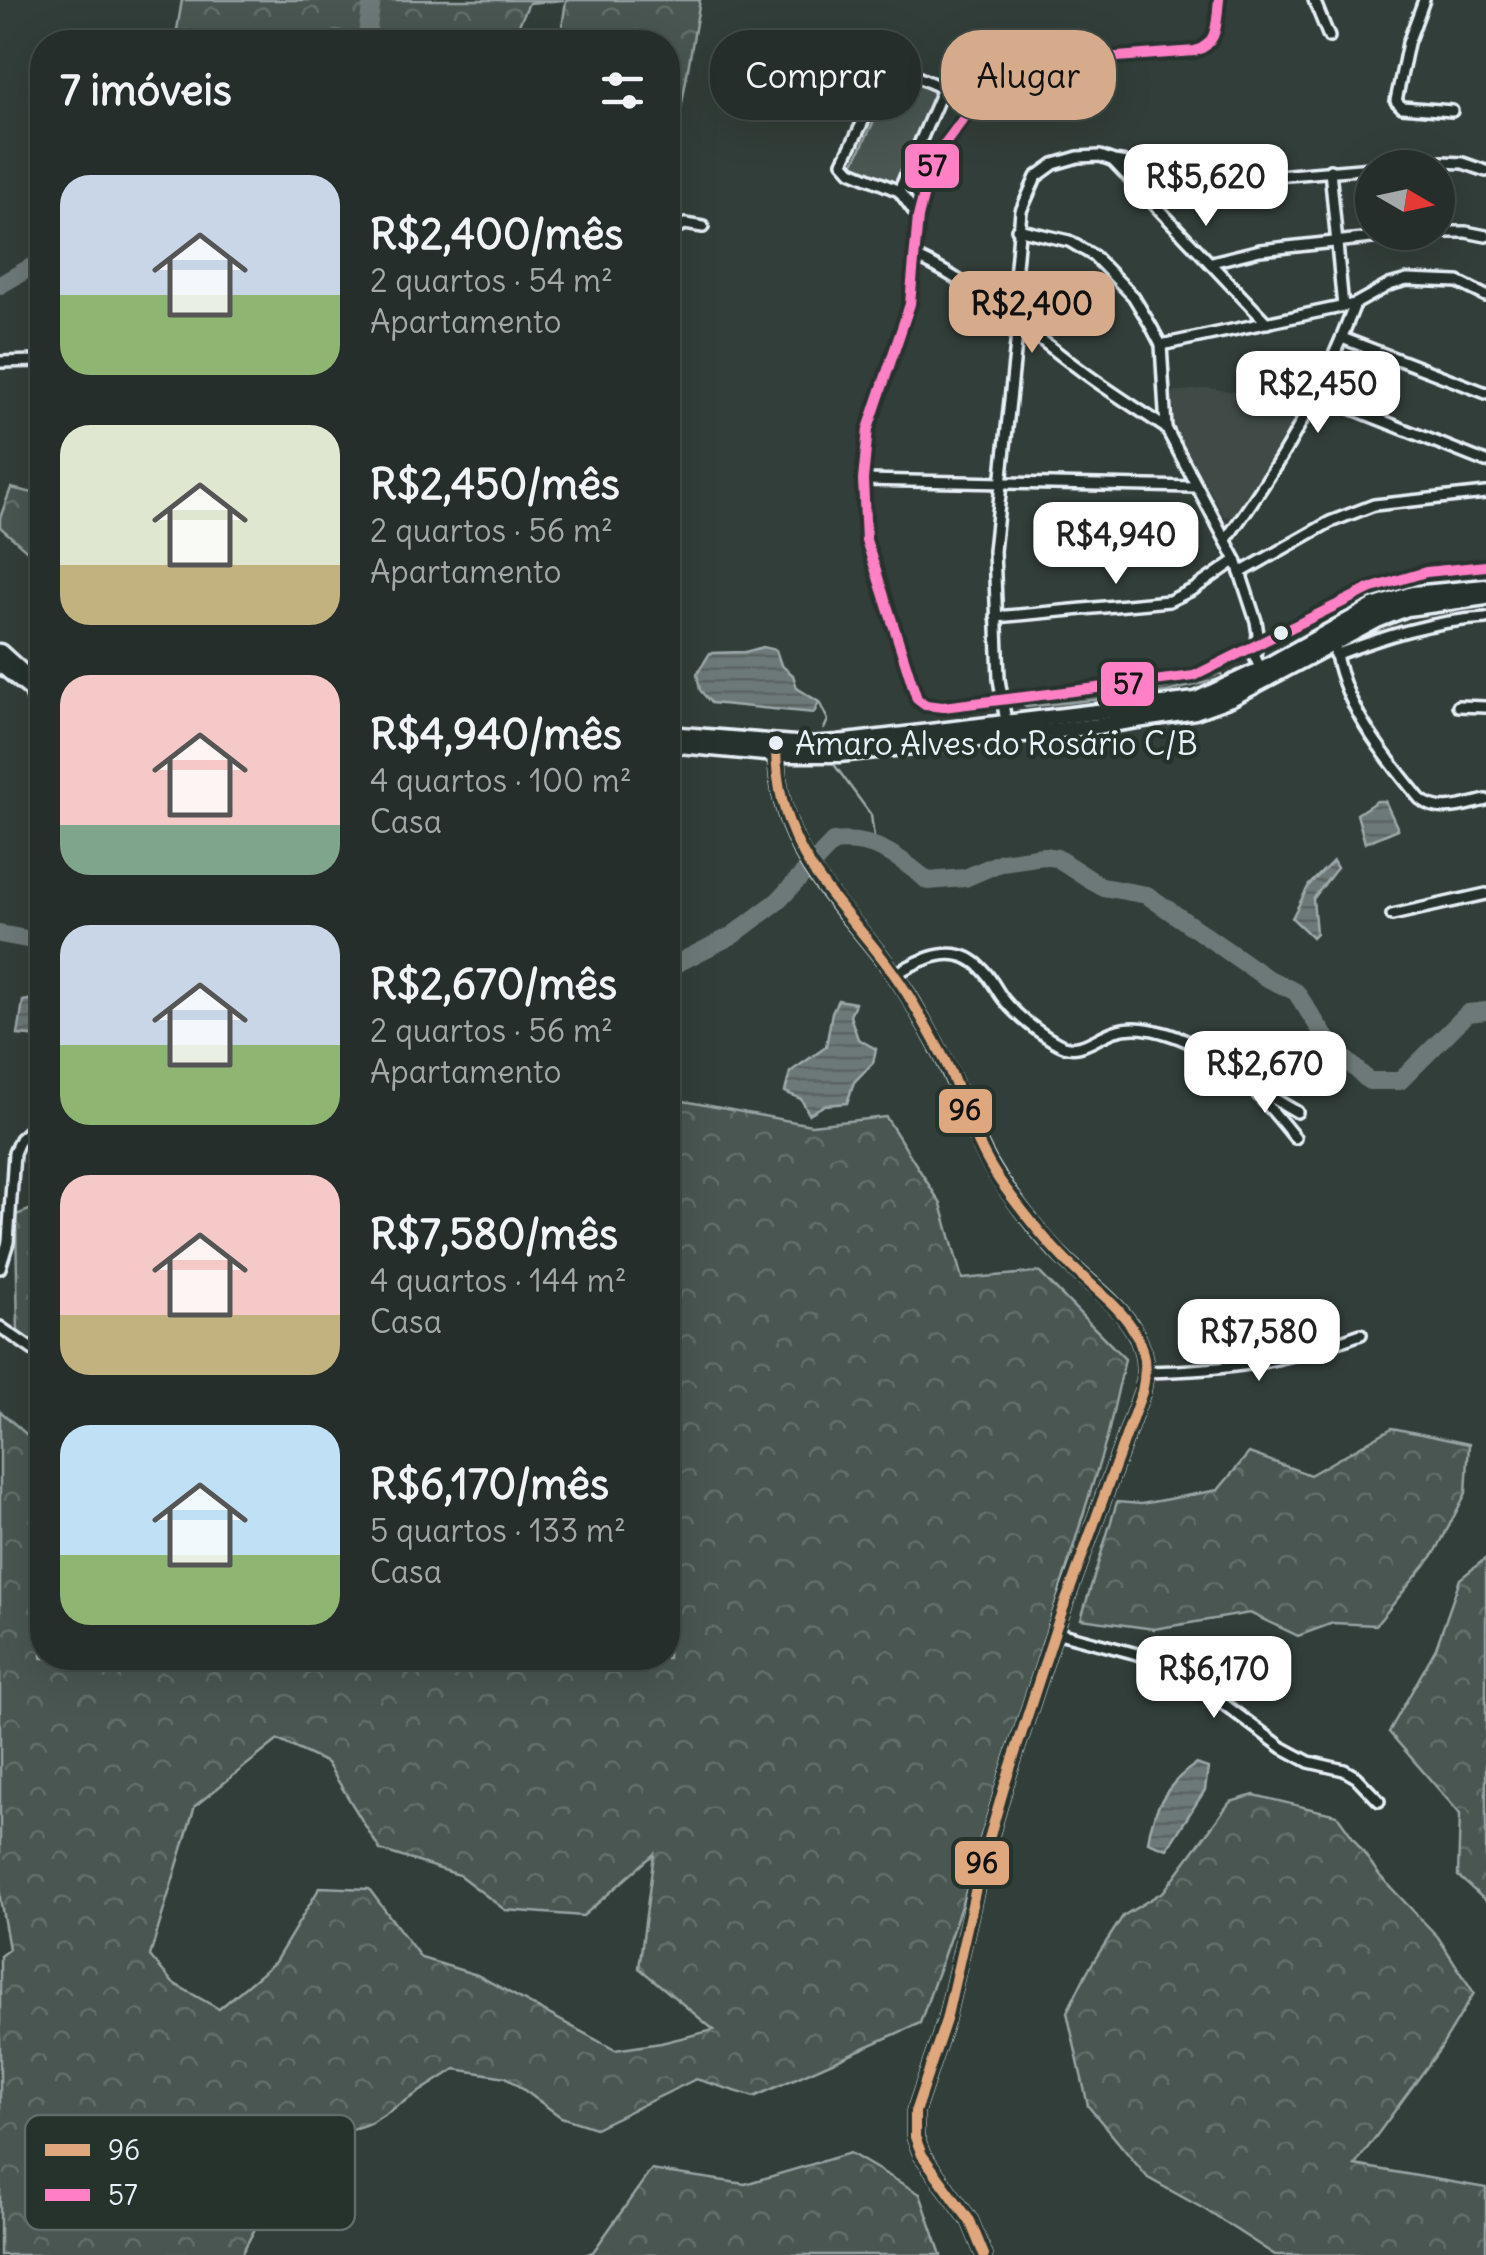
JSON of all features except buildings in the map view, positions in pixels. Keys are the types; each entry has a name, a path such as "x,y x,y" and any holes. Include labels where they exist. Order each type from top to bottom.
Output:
{"main road":[{"path":"680,736 839,754 1007,730 1195,711 1232,698 1263,674 1328,643 1413,594 1486,587"},
{"path":"1375,614 1486,597"},
{"path":"0,652 30,679"},
{"path":"0,664 30,688"},
{"path":"680,744 776,748"}],"street":[{"path":"1219,0 1214,38 1194,51 1104,58 1024,51 1006,61 930,170 918,217 910,304 871,415 863,480 864,526 870,555 913,688 925,706 944,707 1176,680 1256,648 1368,590 1426,572 1486,566"},
{"path":"1314,0 1329,37"},
{"path":"1424,0 1408,43 1396,101 1402,107 1452,111"},
{"path":"899,190 942,92 938,86 894,68 880,85 843,162 851,170 899,190 918,217"},
{"path":"1007,730 994,551 1018,334 1014,316 1017,229 1028,188 1046,169 1088,156 1228,180 1442,162 1463,163 1486,172"},
{"path":"1114,162 1267,323"},
{"path":"1330,170 1343,307"},
{"path":"680,226 703,227"},
{"path":"1017,229 1069,241 1094,256 1133,296 1161,345 1166,428 1236,560 1256,622 1255,658 1263,674"},
{"path":"1455,232 1486,236"},
{"path":"1212,262 1260,250 1355,240"},
{"path":"914,256 942,269 1014,316 1079,369 1166,428"},
{"path":"1161,345 1355,304 1389,285 1408,280 1458,282 1486,296"},
{"path":"1227,538 1277,469 1318,395 1355,304"},
{"path":"1342,338 1486,394"},
{"path":"0,362 30,361"},
{"path":"1318,395 1486,462"},
{"path":"863,480 1195,487"},
{"path":"1240,573 1330,522 1374,505 1486,493"},
{"path":"996,617 1169,601 1236,560"},
{"path":"1368,590 1375,614"},
{"path":"1486,618 1444,620 1328,643 1340,680 1363,723 1424,803 1441,808 1486,800"},
{"path":"1458,706 1486,707"},
{"path":"776,748 784,806 804,858 823,888 894,975 947,1066 974,1134 997,1177 1059,1254 1122,1314 1141,1345 1146,1372 1138,1405 1055,1632 992,1826 946,2020 920,2092 914,2123 924,2159 967,2216 984,2255"},
{"path":"1392,915 1486,894"},
{"path":"894,975 941,954 968,957 981,967 1006,1002 1060,1044 1077,1048 1114,1031 1154,1030 1213,1054 1252,1086 1297,1112"},
{"path":"1252,1086 1295,1138"},
{"path":"0,1268 8,1242 14,1152 30,1130"},
{"path":"0,1327 30,1348"},
{"path":"1146,1372 1274,1362 1360,1334"},
{"path":"1055,1632 1166,1662 1282,1748 1309,1762 1344,1770 1379,1800"}],"shaded area":[{"path":"1208,388 1313,390 1293,430 1230,517 1224,516 1174,427 1173,392"},
{"path":"763,647 776,650 797,688 819,702 814,713 711,703 700,690 697,674 710,653"},
{"path":"1377,801 1385,801 1398,829 1365,843 1357,814"},
{"path":"1333,861 1337,868 1313,899 1316,933 1312,937 1292,918 1309,885"},
{"path":"30,1000 30,1036 18,1035 23,1001"},
{"path":"838,1000 855,1003 850,1016 858,1039 876,1049 873,1063 854,1082 847,1103 825,1105 809,1114 801,1099 785,1092 790,1072 826,1047"},
{"path":"1196,1764 1208,1768 1205,1790 1167,1849 1148,1842 1163,1798 1177,1779"}],"green space":[{"path":"182,0 564,0 529,3 517,30 177,30"},
{"path":"566,0 700,0 680,115 680,30 562,30"},
{"path":"921,85 940,94 898,185 852,167 874,120 921,120"},
{"path":"11,488 30,492 30,553 0,527"},
{"path":"1220,673 1224,678 1167,692 1023,705 1166,688"},
{"path":"680,1100 811,1125 886,1117 941,1204 962,1279 1039,1272 1125,1359 1107,1438 969,1883 920,2023 754,2097 696,2079 595,2128 561,2117 506,2077 455,2069 371,2123 355,2128 355,2115 25,2115 25,2230 254,2230 241,2255 0,2255 0,1956 9,1949 0,1898 0,1411 30,1437 30,1670 680,1670","holes":["278,1740 327,1763 380,1850 459,1875 505,1910 583,1916 654,1854 639,1968 714,2030 615,2050 477,1975 421,1958 369,1889 320,1887 275,1962 219,2009 173,1983 150,1956 195,1806"]},
{"path":"30,1210 30,1340 18,1338 16,1215"},
{"path":"1392,1428 1469,1444 1466,1493 1435,1553 1376,1625 1333,1623 1298,1636 1250,1613 1154,1629 1081,1619 1117,1502 1141,1504 1218,1490 1249,1453 1310,1475"},
{"path":"1486,1558 1486,1901 1458,1876 1460,1814 1389,1732 1436,1648 1460,1579"},
{"path":"1254,1795 1337,1815 1380,1876 1438,1937 1474,1993 1440,2049 1355,2165 1486,2188 1486,2255 1275,2255 1148,2178 1088,2106 1067,2012 1088,1970 1123,1916 1164,1891 1230,1802"},
{"path":"850,2153 920,2194 941,2255 585,2255 593,2252 651,2170 745,2184"}],"waterway":[{"path":"368,30 372,0"},
{"path":"0,285 30,268"},
{"path":"819,702 828,720 824,729"},
{"path":"833,763 871,815 875,845"},
{"path":"680,962 733,935 778,901 833,842 847,841 884,850 928,881 965,878 1002,862 1043,856 1057,858 1102,887 1147,895 1265,977 1296,992 1331,1046 1369,1081 1400,1081 1468,1013 1486,1011"},
{"path":"0,934 30,940"}],"transit line":[{"name":"57","path":"1219,0 1212,38 1195,51 1104,58 1024,51 1006,61 930,170 918,217 910,304 868,429 863,480 866,540 917,699 925,705 943,707 1194,676 1369,589 1426,572 1486,566"},
{"name":"96","path":"776,743 779,787 789,824 804,856 914,1005 946,1063 978,1141 1000,1181 1054,1248 1123,1315 1142,1348 1145,1369 1142,1392 1057,1625 1005,1784 980,1870 946,2020 915,2112 915,2137 922,2155 970,2221 984,2255"}],"place":[{"name":"Amaro Alves do Rosário C/B","path":"776,743"}]}
